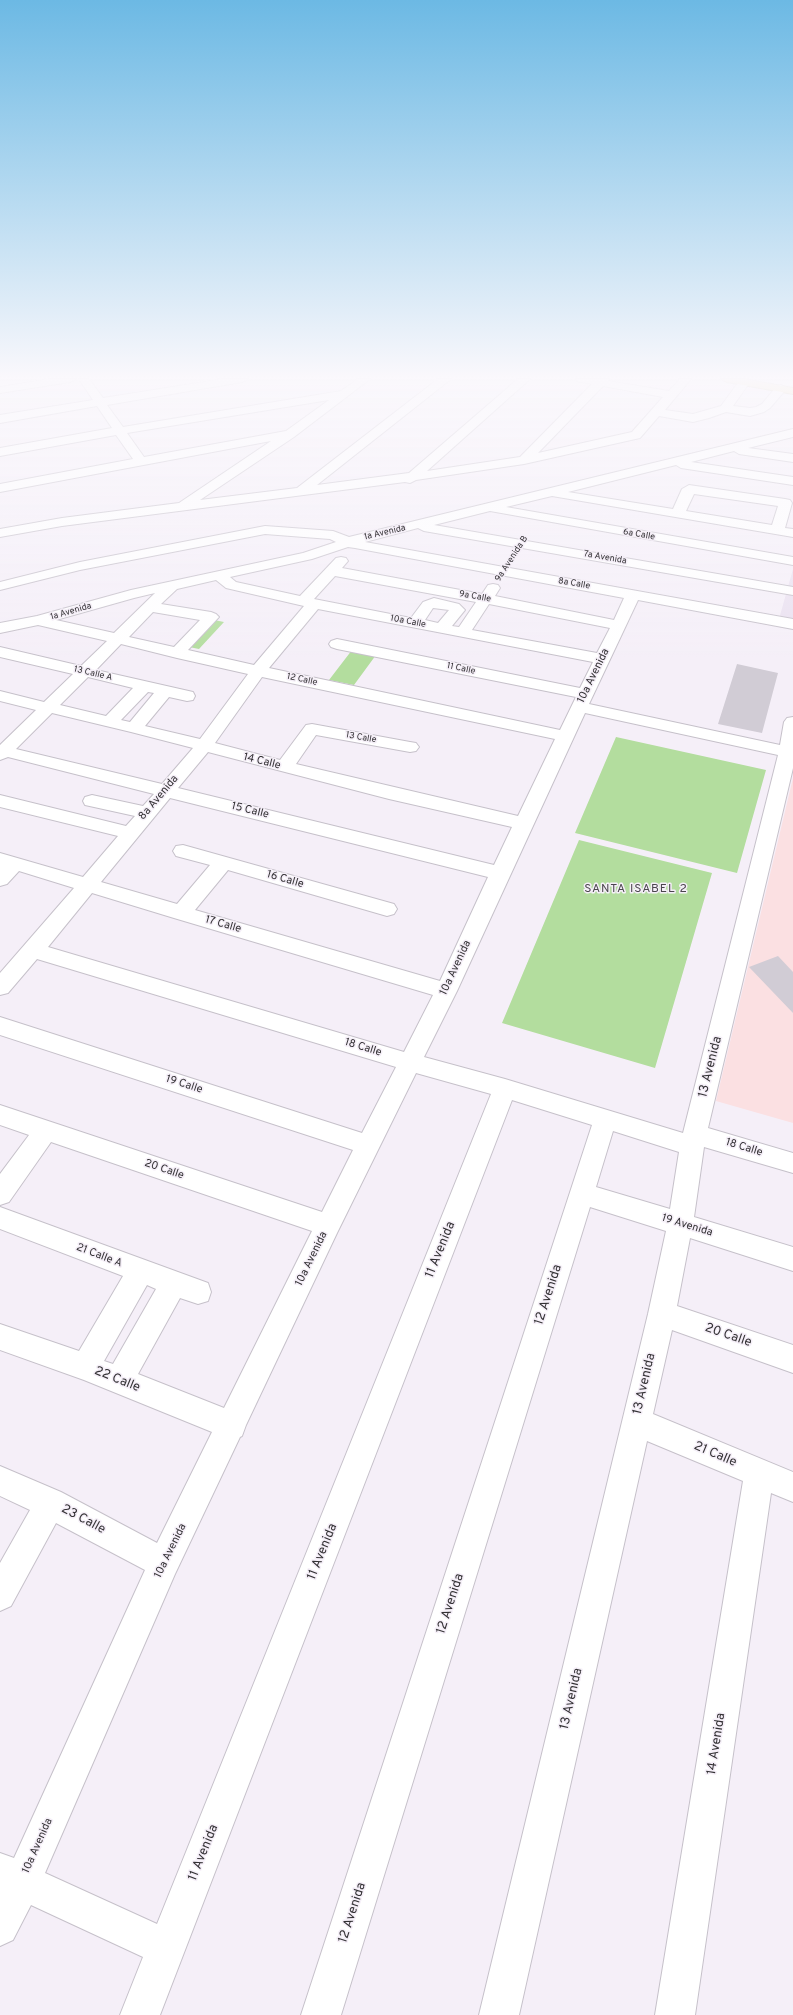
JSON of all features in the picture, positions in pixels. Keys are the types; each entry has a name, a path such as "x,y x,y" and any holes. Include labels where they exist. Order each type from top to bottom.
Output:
{"street":[{"path":"0,488 81,473"},
{"path":"181,507 232,473"},
{"path":"300,493 325,473"},
{"path":"410,479 417,473"},
{"path":"0,533 62,522 410,479 446,473"},
{"name":"1a Avenida","path":"0,628 39,620 131,594 307,556 416,525 486,507 561,491 629,473"},
{"path":"742,473 793,481"},
{"path":"678,514 689,489 785,503 778,530"},
{"path":"561,491 678,514 793,533"},
{"name":"9a Avenida B","path":"463,632 522,544 561,491"},
{"name":"6a Calle","path":"486,507 522,544 793,561"},
{"name":"7a Avenida","path":"416,525 793,591"},
{"path":"0,586 80,566 261,531 299,531 333,535 354,542"},
{"name":"8a Calle","path":"354,542 522,544 633,595 793,624"},
{"name":"8a Avenida","path":"0,987 33,950 129,833 203,747 354,542"},
{"name":"9a Calle","path":"332,571 486,599 618,626"},
{"name":"10a Calle","path":"218,574 231,586 309,603 602,659"},
{"path":"2,752 118,640 171,586"},
{"name":"10a Avenida","path":"0,1927 11,1876 232,1426 328,1225 446,991 500,873 633,595"},
{"path":"415,623 428,605 434,603 454,607 457,610 442,628"},
{"path":"151,607 210,617 177,653"},
{"name":"12 Calle","path":"39,620 118,640 258,671 565,736"},
{"name":"11 Calle","path":"337,644 582,701 791,753"},
{"name":"13 Calle A","path":"0,652 187,696"},
{"path":"109,723 144,686"},
{"path":"134,728 165,691"},
{"name":"14 Calle","path":"0,696 134,728 284,767 524,824"},
{"name":"13 Avenida","path":"499,2015 662,1314 680,1225 693,1140 791,753 793,722"},
{"name":"13 Calle","path":"284,767 312,729 410,747"},
{"name":"15 Calle","path":"2,752 162,794 500,873"},
{"path":"147,813 97,794 162,794"},
{"path":"0,801 129,833"},
{"name":"16 Calle","path":"183,851 387,909"},
{"path":"0,879 7,861"},
{"name":"17 Calle","path":"7,861 446,991"},
{"path":"181,913 223,863"},
{"name":"18 Calle","path":"33,950 409,1062 505,1088 605,1120 793,1164"},
{"name":"19 Calle","path":"0,1026 369,1145"},
{"name":"11 Avenida","path":"140,2015 505,1088"},
{"name":"20 Calle","path":"0,1115 328,1225"},
{"name":"12 Avenida","path":"321,2015 605,1120"},
{"path":"0,1194 46,1130"},
{"name":"19 Avenida","path":"581,1193 793,1259"},
{"name":"21 Calle A","path":"0,1218 140,1272 186,1288 119,1381"},
{"path":"85,1367 140,1272"},
{"name":"20 Calle","path":"662,1314 793,1359"},
{"name":"22 Calle","path":"0,1337 85,1367 232,1426"},
{"name":"21 Calle","path":"636,1422 793,1487"},
{"name":"14 Avenida","path":"676,2015 760,1474"},
{"name":"23 Calle","path":"1,1484 50,1502 164,1563"},
{"path":"0,1595 50,1502"},
{"path":"11,1876 166,1948"}],"shaded area":[{"path":"793,569 793,622 779,619"},
{"path":"793,778 793,1123 716,1101"}],"green space":[{"path":"204,618 224,622 199,649 179,645"},
{"path":"352,650 376,655 354,685 329,680"},
{"path":"616,737 766,770 737,873 575,833"},
{"path":"579,840 712,873 655,1068 502,1023"}],"building":[{"path":"737,664 778,673 762,733 718,724"},
{"path":"778,956 793,972 793,1013 749,967"}],"district":[{"name":"SANTA ISABEL 2","path":"636,890"}]}
